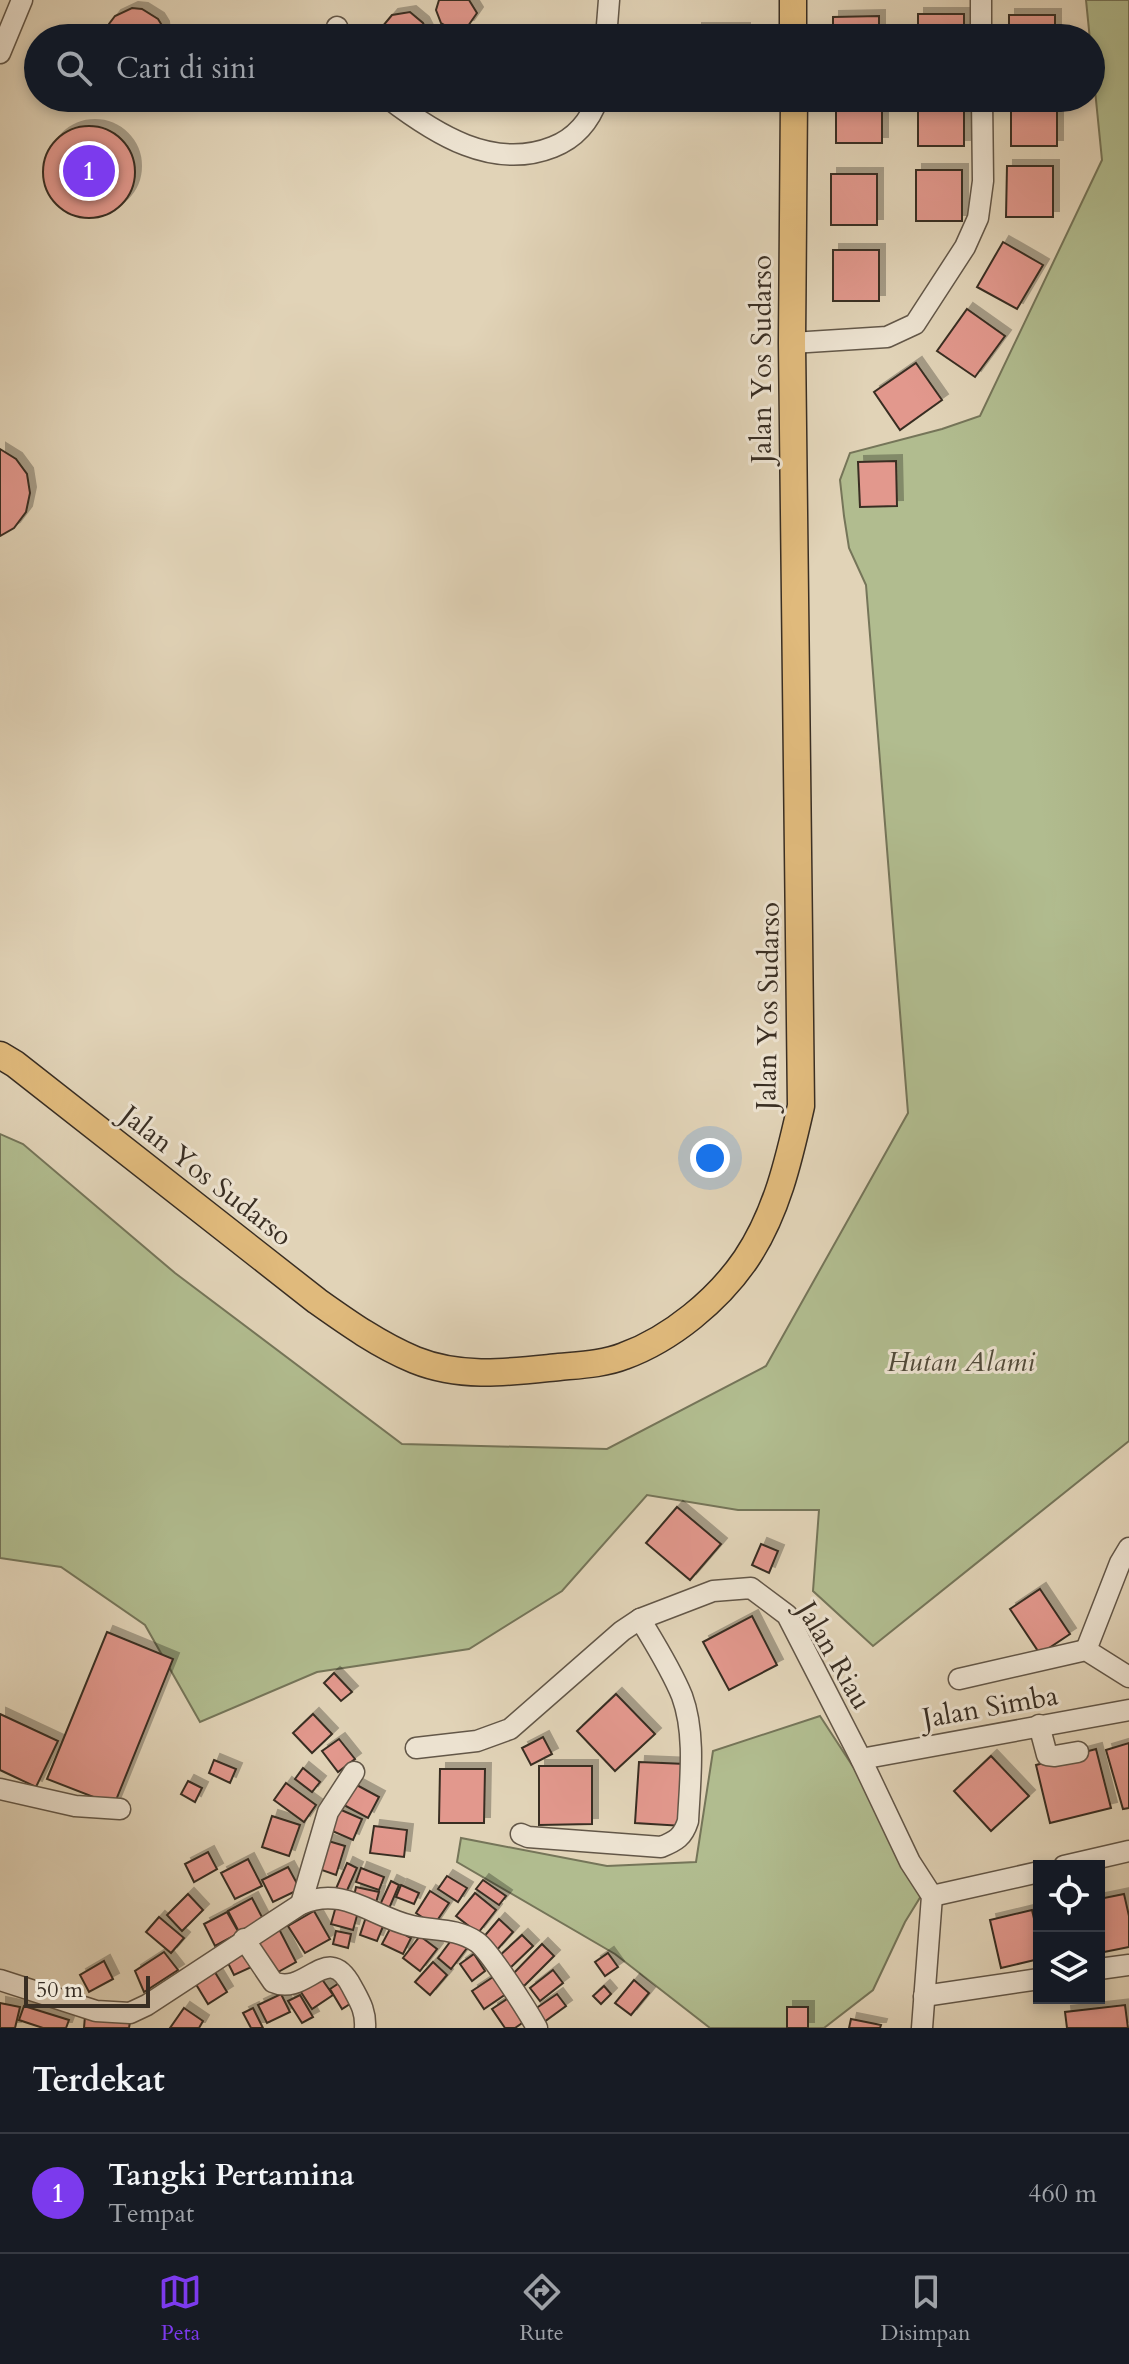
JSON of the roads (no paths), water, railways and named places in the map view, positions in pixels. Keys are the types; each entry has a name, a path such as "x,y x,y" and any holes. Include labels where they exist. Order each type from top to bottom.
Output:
{"main road":[{"path":"793,0 793,24"},
{"name":"Jalan Yos Sudarso","path":"0,1055 317,1301 362,1333 417,1361 469,1373 511,1373 624,1356 675,1329 713,1296 746,1259 770,1216 786,1172 801,1106 792,343 794,112"}],"street":[{"path":"0,53 22,0"},
{"path":"607,24 609,0"},
{"path":"981,0 981,24"},
{"path":"406,112 423,125 460,142 496,155 523,156 562,144 579,131 593,112"},
{"path":"792,343 887,337 915,324 965,247 978,218 983,181 982,112"},
{"path":"1086,1650 1126,1563"},
{"name":"Jalan Riau","path":"416,1748 477,1741 510,1729 622,1631 640,1619 713,1591 751,1588 787,1615 910,1862 932,1896"},
{"path":"521,1834 661,1847 679,1838 685,1831 689,1809 689,1733 683,1699 666,1662 640,1619"},
{"path":"959,1679 1086,1650 1129,1677"},
{"name":"Jalan Simba","path":"861,1759 1129,1710"},
{"path":"1039,1725 1047,1755 1078,1752"},
{"path":"301,1904 328,1812 354,1772"},
{"path":"0,1789 75,1806 120,1809"},
{"path":"1090,1860 1129,1851"},
{"path":"922,2028 932,1896 1033,1873"},
{"path":"2,1976 96,2011 130,2013 301,1904 317,1897 338,1898 411,1926 443,1928 461,1933 480,1944 537,2028"},
{"path":"244,1939 273,1982 281,1986 294,1984 323,1968 336,1967 344,1972 365,2013 365,2028"},
{"path":"1105,1968 1129,1965"},
{"path":"924,1996 1033,1980"}],"place":[{"name":"Tangki Pertamina","path":"89,171"}],"park label":[{"name":"Hutan Alami","path":"961,1361"}]}
